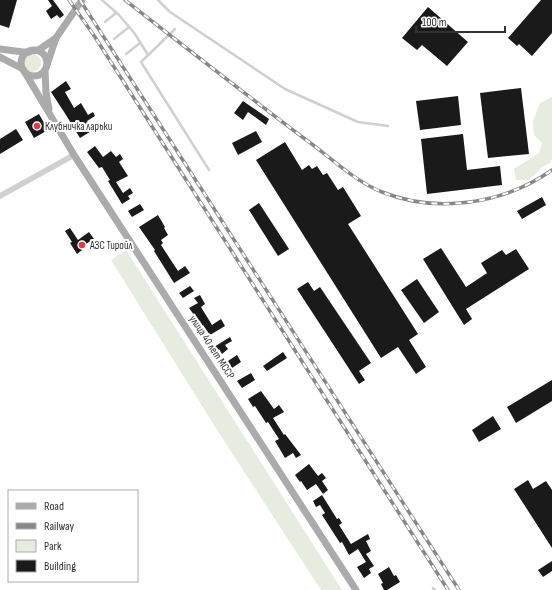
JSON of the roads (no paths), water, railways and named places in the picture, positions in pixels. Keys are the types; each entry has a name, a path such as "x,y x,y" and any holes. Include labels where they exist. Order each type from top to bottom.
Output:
{"main road":[{"path":"0,57 33,76 40,75 46,68 56,38 82,0"},
{"path":"0,49 23,52 31,51 40,49 56,38"},
{"path":"31,51 42,53 45,56 46,68"},
{"path":"23,70 22,59 31,51"},
{"name":"улица 40 лет МССР","path":"46,68 46,93 51,115"},
{"name":"улица 40 лет МССР","path":"23,70 74,155 356,590"}],"street":[{"path":"0,196 74,155"}],"lane":[{"path":"102,0 129,27 148,55"},
{"path":"158,0 170,12 285,89 358,122 388,126"},
{"path":"105,22 116,13"},
{"path":"114,39 129,27"},
{"path":"175,29 141,62 208,170"},
{"path":"126,54 140,43"}],"railway":[{"path":"69,0 93,34 448,590"},
{"path":"80,0 459,590"},
{"path":"125,0 342,168 382,192 403,199 425,203 447,204 470,202 492,198 513,191 533,182 552,170"}],"place":[{"name":"Клубничка ларьки","path":"37,126"},
{"name":"АЗС Тиройл","path":"82,245"}]}
